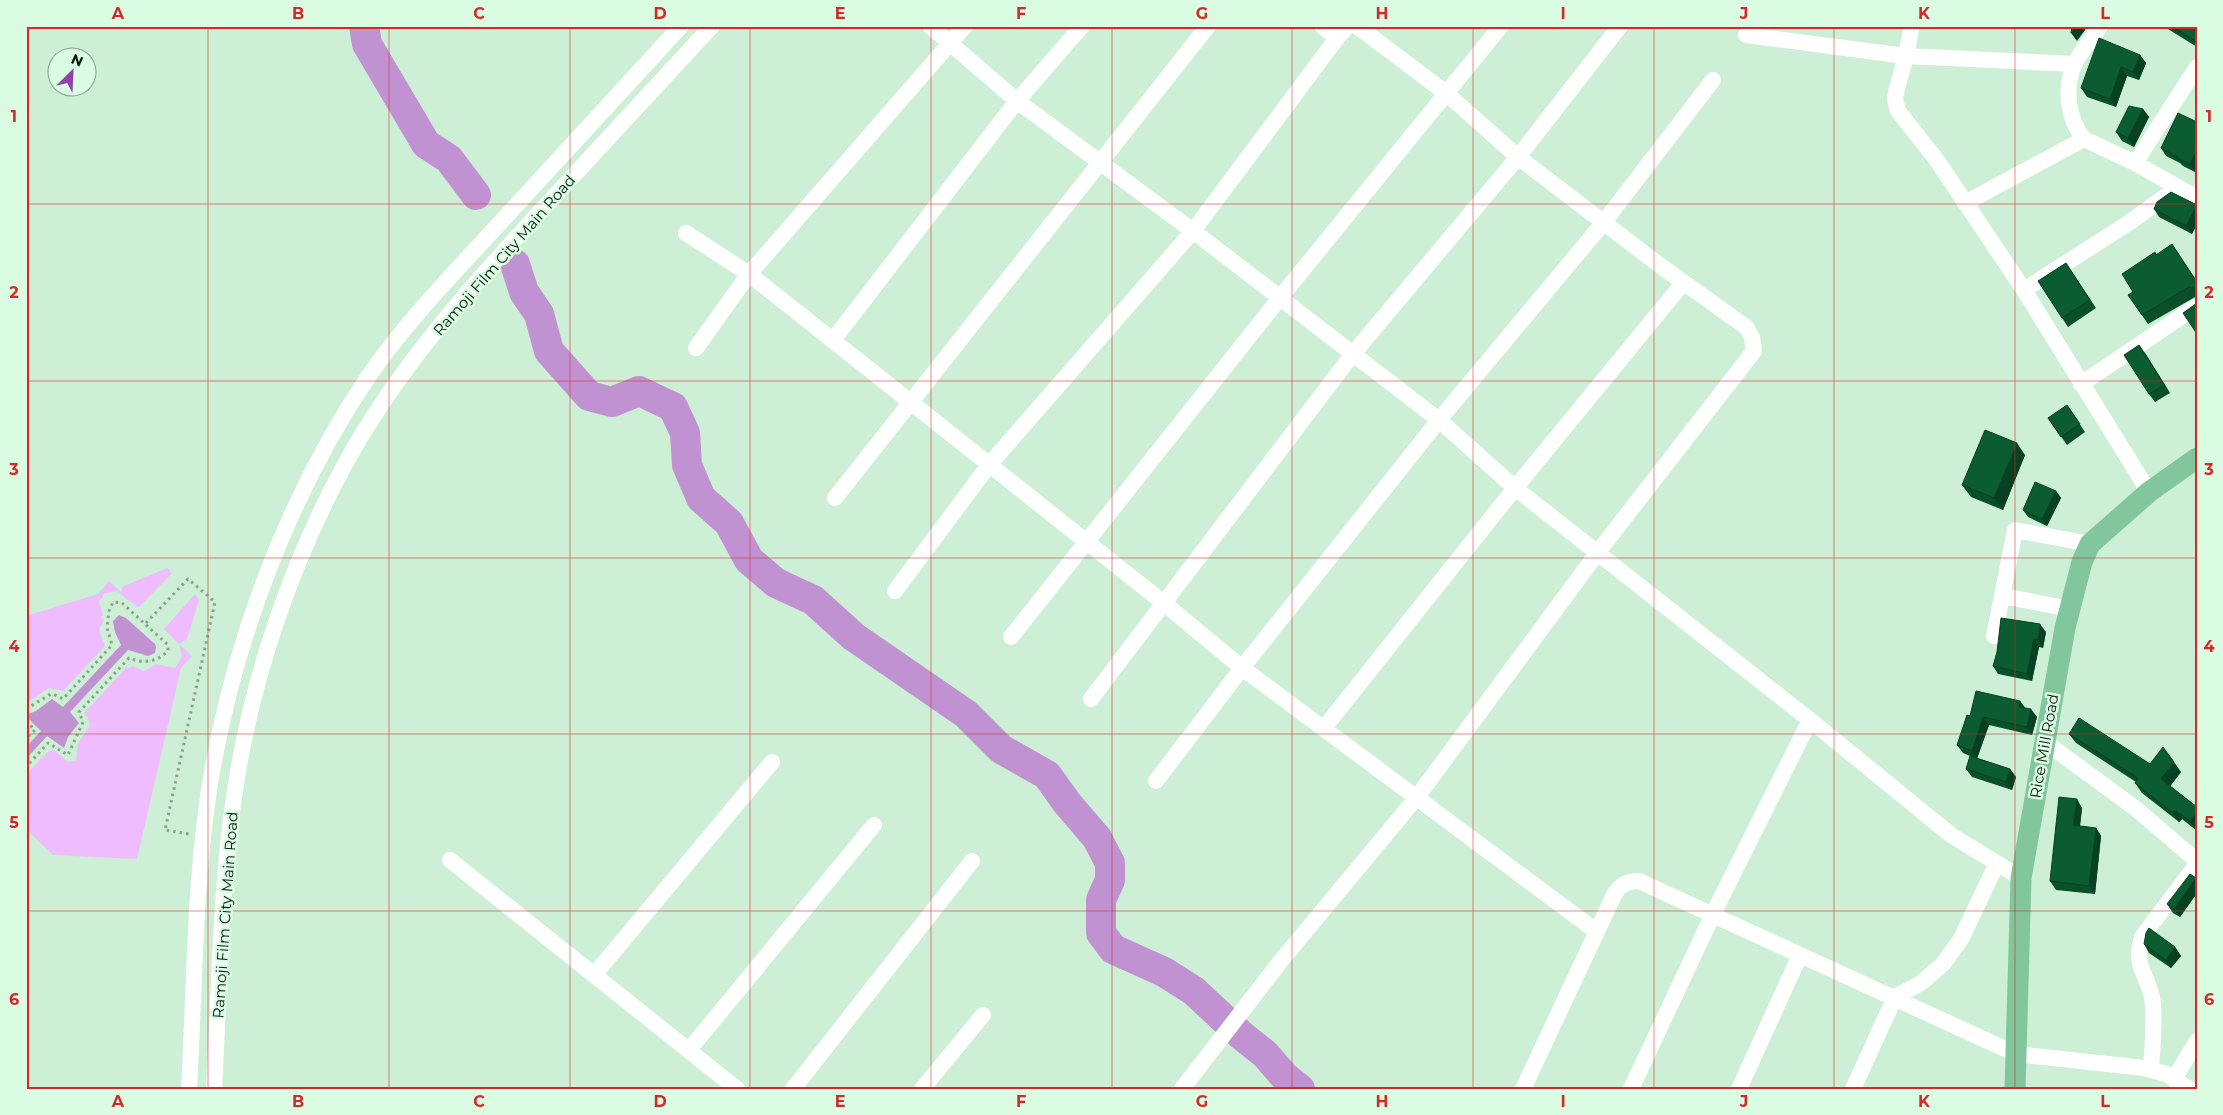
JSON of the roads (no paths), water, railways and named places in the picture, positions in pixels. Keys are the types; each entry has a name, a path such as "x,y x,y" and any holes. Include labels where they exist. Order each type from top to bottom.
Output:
{"main road":[{"name":"Rice Mill Road","path":"2015,1089 2021,878 2070,609 2082,562 2090,544 2149,492 2196,462"}],"street":[{"name":"Ramoji Film City Main Road","path":"189,1089 204,836 212,772 238,662 257,601 284,532 323,453 369,377 422,309 681,26"},
{"name":"Ramoji Film City Main Road","path":"214,1089 226,864 237,776 258,687 281,610 306,542 344,465 391,391 440,325 493,263 712,26"},
{"path":"930,26 1017,100 1193,231 1352,356 1439,420 1515,488 1810,720 1951,835 2021,878"},
{"path":"696,348 749,274 952,44 965,26"},
{"path":"833,340 1017,100 1082,26"},
{"path":"835,498 1102,164 1208,26"},
{"path":"1322,26 1337,38"},
{"path":"895,591 989,465 1193,231 1337,38 1348,26"},
{"path":"1185,1085 1280,962 1417,797 1598,552 1754,351 1752,337 1746,327 1683,283 1518,156 1446,93 1357,26"},
{"path":"1011,637 1279,299 1501,26"},
{"path":"1091,699 1352,356 1518,156 1620,26"},
{"path":"1912,26 1896,92 1895,99 1898,111 1936,159 2024,290 2149,492"},
{"path":"2100,26 2074,64 2070,78 2071,112 2076,129 2084,139 2197,198"},
{"path":"1746,35 1906,56 2074,64"},
{"path":"2135,164 2197,68"},
{"path":"1156,780 1242,668 1439,420 1604,222 1713,80"},
{"path":"1965,203 2084,139"},
{"path":"2024,290 2130,222 2178,187"},
{"path":"686,232 749,274 1165,604 1242,668 1596,931"},
{"path":"1324,728 1515,488 1683,283"},
{"path":"2081,384 2197,306"},
{"path":"1994,636 2015,530 2090,544"},
{"path":"2003,596 2070,609"},
{"path":"1631,1089 1712,914 1810,720"},
{"path":"2046,742 2135,808 2197,863 2142,937 2138,952 2138,961 2148,985 2153,1004 2151,1070"},
{"path":"594,975 772,762"},
{"path":"689,1050 874,825"},
{"path":"450,860 737,1089"},
{"path":"793,1089 972,861"},
{"path":"1853,1089 1895,997 1921,983 1942,964 1961,939 1997,863"},
{"path":"1523,1089 1596,931 1621,885 1629,881 1639,881 2016,1054 2151,1070 2174,1079 2189,1089"},
{"path":"1739,1089 1800,955"},
{"path":"922,1089 983,1015"},
{"path":"2174,1079 2197,1041"}],"waterway":[{"path":"364,26 367,44 426,144 449,159 476,195"},
{"path":"515,264 524,292 539,314 549,351 589,396 612,402 639,391 673,407 685,433 687,465 701,498 729,523 749,560 776,583 813,600 854,637 966,714 1001,749 1047,775 1067,803 1097,838 1110,863 1110,880 1101,900 1101,933 1113,949 1164,972 1194,991 1241,1035 1265,1054 1285,1077 1300,1089"}]}
